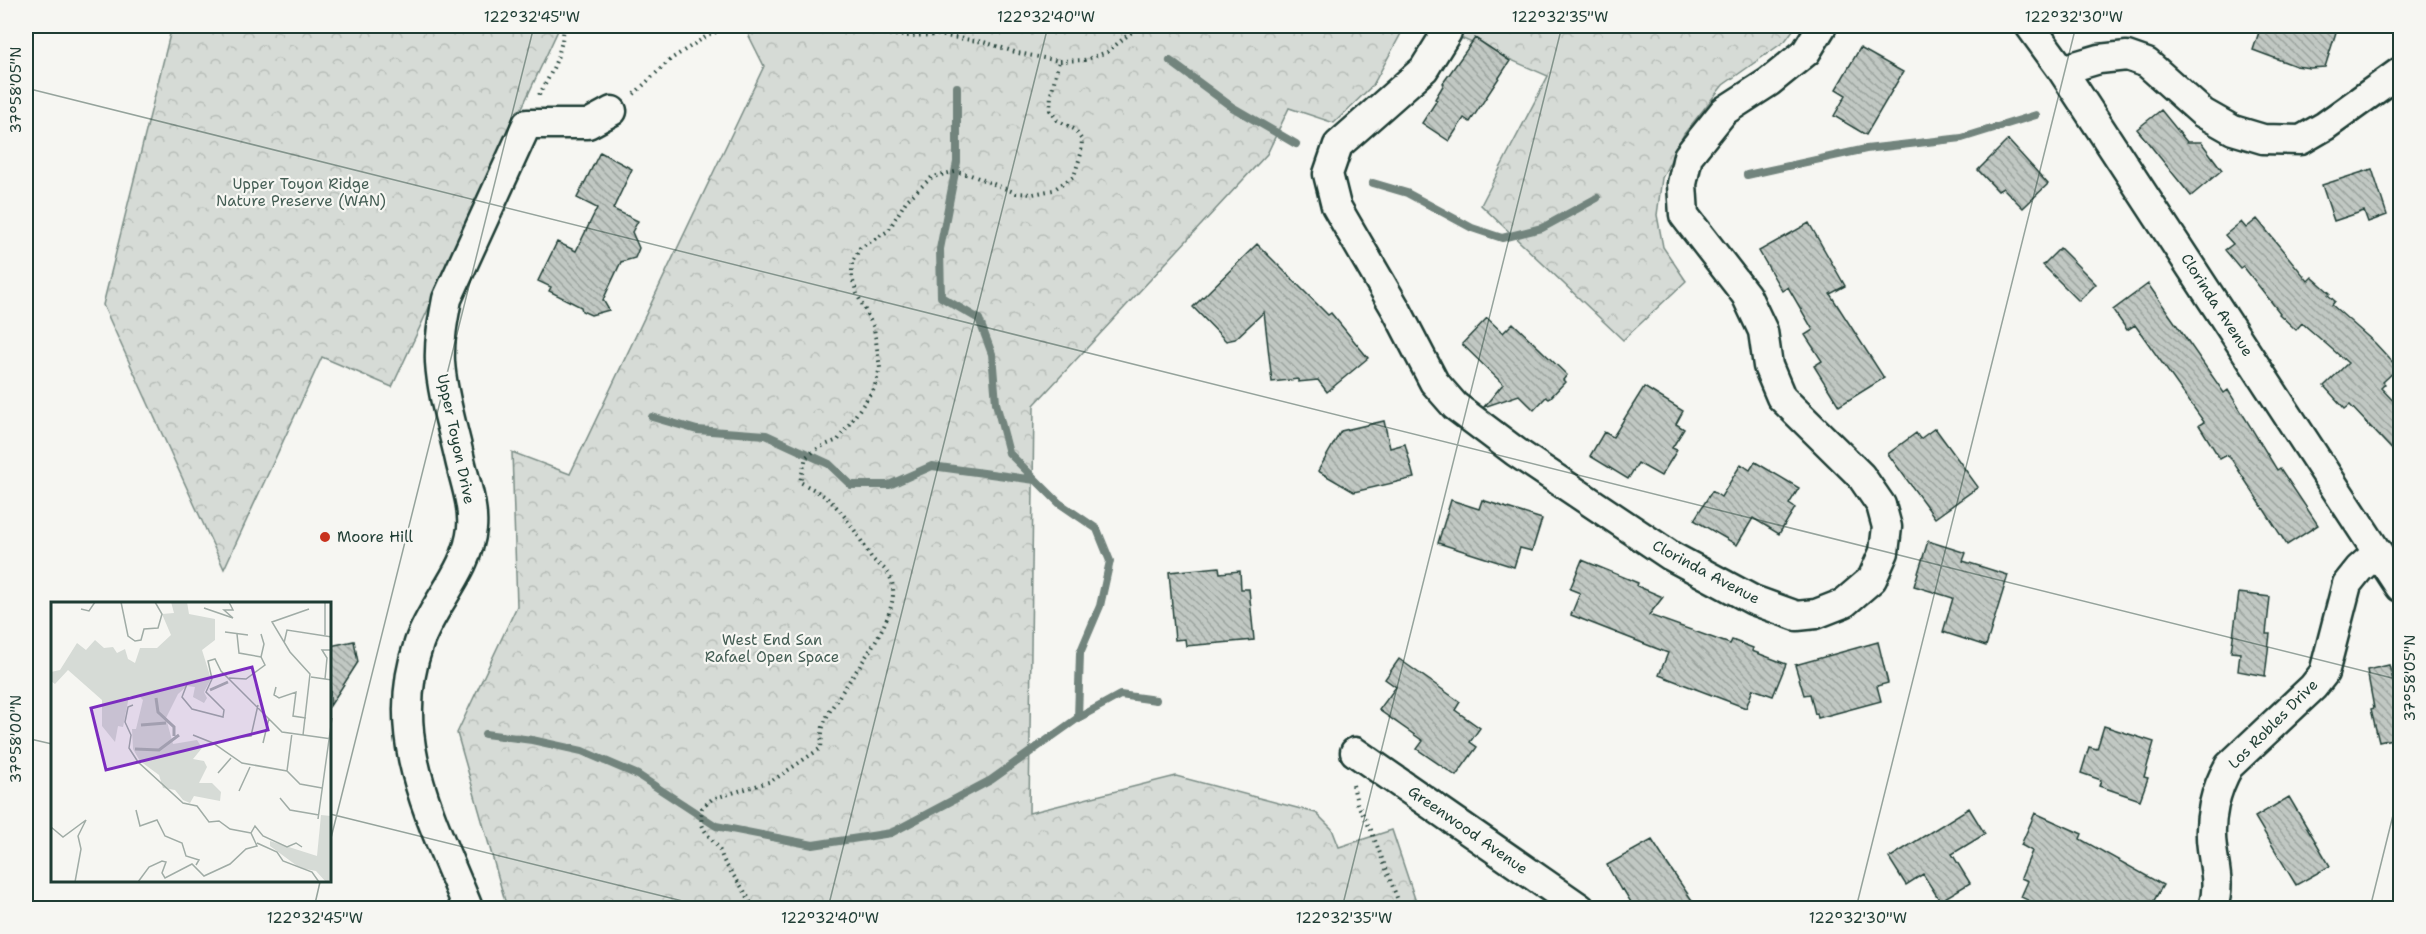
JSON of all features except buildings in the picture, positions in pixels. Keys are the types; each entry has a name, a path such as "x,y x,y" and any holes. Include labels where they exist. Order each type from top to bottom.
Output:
{"street":[{"name":"Clorinda Avenue","path":"1448,26 1447,32 1424,69 1338,145 1328,174 1336,206 1397,310 1434,382 1455,406 1516,452 1671,556 1753,600 1797,616 1816,614 1844,603 1872,579 1884,552 1887,527 1881,505 1861,476 1781,397 1768,366 1763,331 1746,295 1684,215 1682,184 1688,156 1724,111 1806,52 1822,26"},
{"name":"Clorinda Avenue","path":"2030,26 2062,70 2400,587"},
{"path":"2062,70 2098,59 2127,56 2147,63 2203,113 2233,130 2263,139 2301,140 2325,126 2400,72"},
{"path":"527,124 588,124 612,111"},
{"name":"Upper Toyon Drive","path":"468,909 416,777 406,710 411,674 420,641 468,550 472,526 470,503 440,362 441,329 447,299 527,124"},
{"name":"Los Robles Drive","path":"2213,909 2218,880 2211,846 2211,827 2219,782 2229,766 2313,687 2324,673 2347,584 2358,569 2378,552"},
{"name":"Greenwood Avenue","path":"1355,752 1580,909"}],"path":[{"path":"527,124 558,60 564,26"},
{"path":"612,111 640,89 671,59 710,34 735,26"},
{"path":"842,26 871,33 905,36 938,35 984,42 1018,54 1059,61 1084,60 1107,52 1139,26"},
{"path":"753,909 748,895 724,861 718,848 706,835 700,820 702,808 712,799 772,782 821,748 824,723 845,684 871,651 887,622 894,594 888,572 875,564 857,533 828,499 800,482 806,457 838,440 874,389 880,368 874,328 857,294 852,278 852,263 860,248 888,231 906,201 932,177 956,172 971,175 1016,193 1033,195 1053,190 1074,176 1081,154 1082,140 1074,129 1057,120 1050,110 1051,94 1059,61"},
{"path":"1355,752 1350,772 1357,803 1371,830 1401,909"}],"green space":[{"name":"Upper Toyon Ridge Nature Preserve (WAN)","path":"172,26 560,26 392,387 322,357 224,569 103,305"},
{"name":"West End San Rafael Open Space","path":"744,26 1796,26 1785,41 1723,85 1684,134 1662,178 1657,215 1663,247 1686,281 1623,340 1481,205 1548,76 1447,32 1403,30 1373,85 1334,123 1289,108 1267,154 1034,405 1029,813 1176,776 1316,813 1332,829 1339,847 1392,830 1418,908 507,908 457,733 517,606 512,452 570,474 764,66"}],"waterway":[{"path":"1170,61 1232,107 1296,144"},
{"path":"957,87 957,162 940,249 941,297 979,319 992,354 996,403 1009,453 1059,503 1097,529 1110,561 1100,606 1080,653 1078,718"},
{"path":"1747,175 1866,149 1962,138 2036,115"},
{"path":"1373,183 1407,193 1472,228 1502,238 1542,228 1597,198"},
{"path":"652,417 697,430 766,435 829,464 851,485 889,485 932,466 1035,480"},
{"path":"485,734 532,740 582,751 638,775 716,826 813,845 891,833 991,780 1078,718 1120,695 1156,700"}],"place":[{"name":"Moore Hill","path":"325,537"}]}
